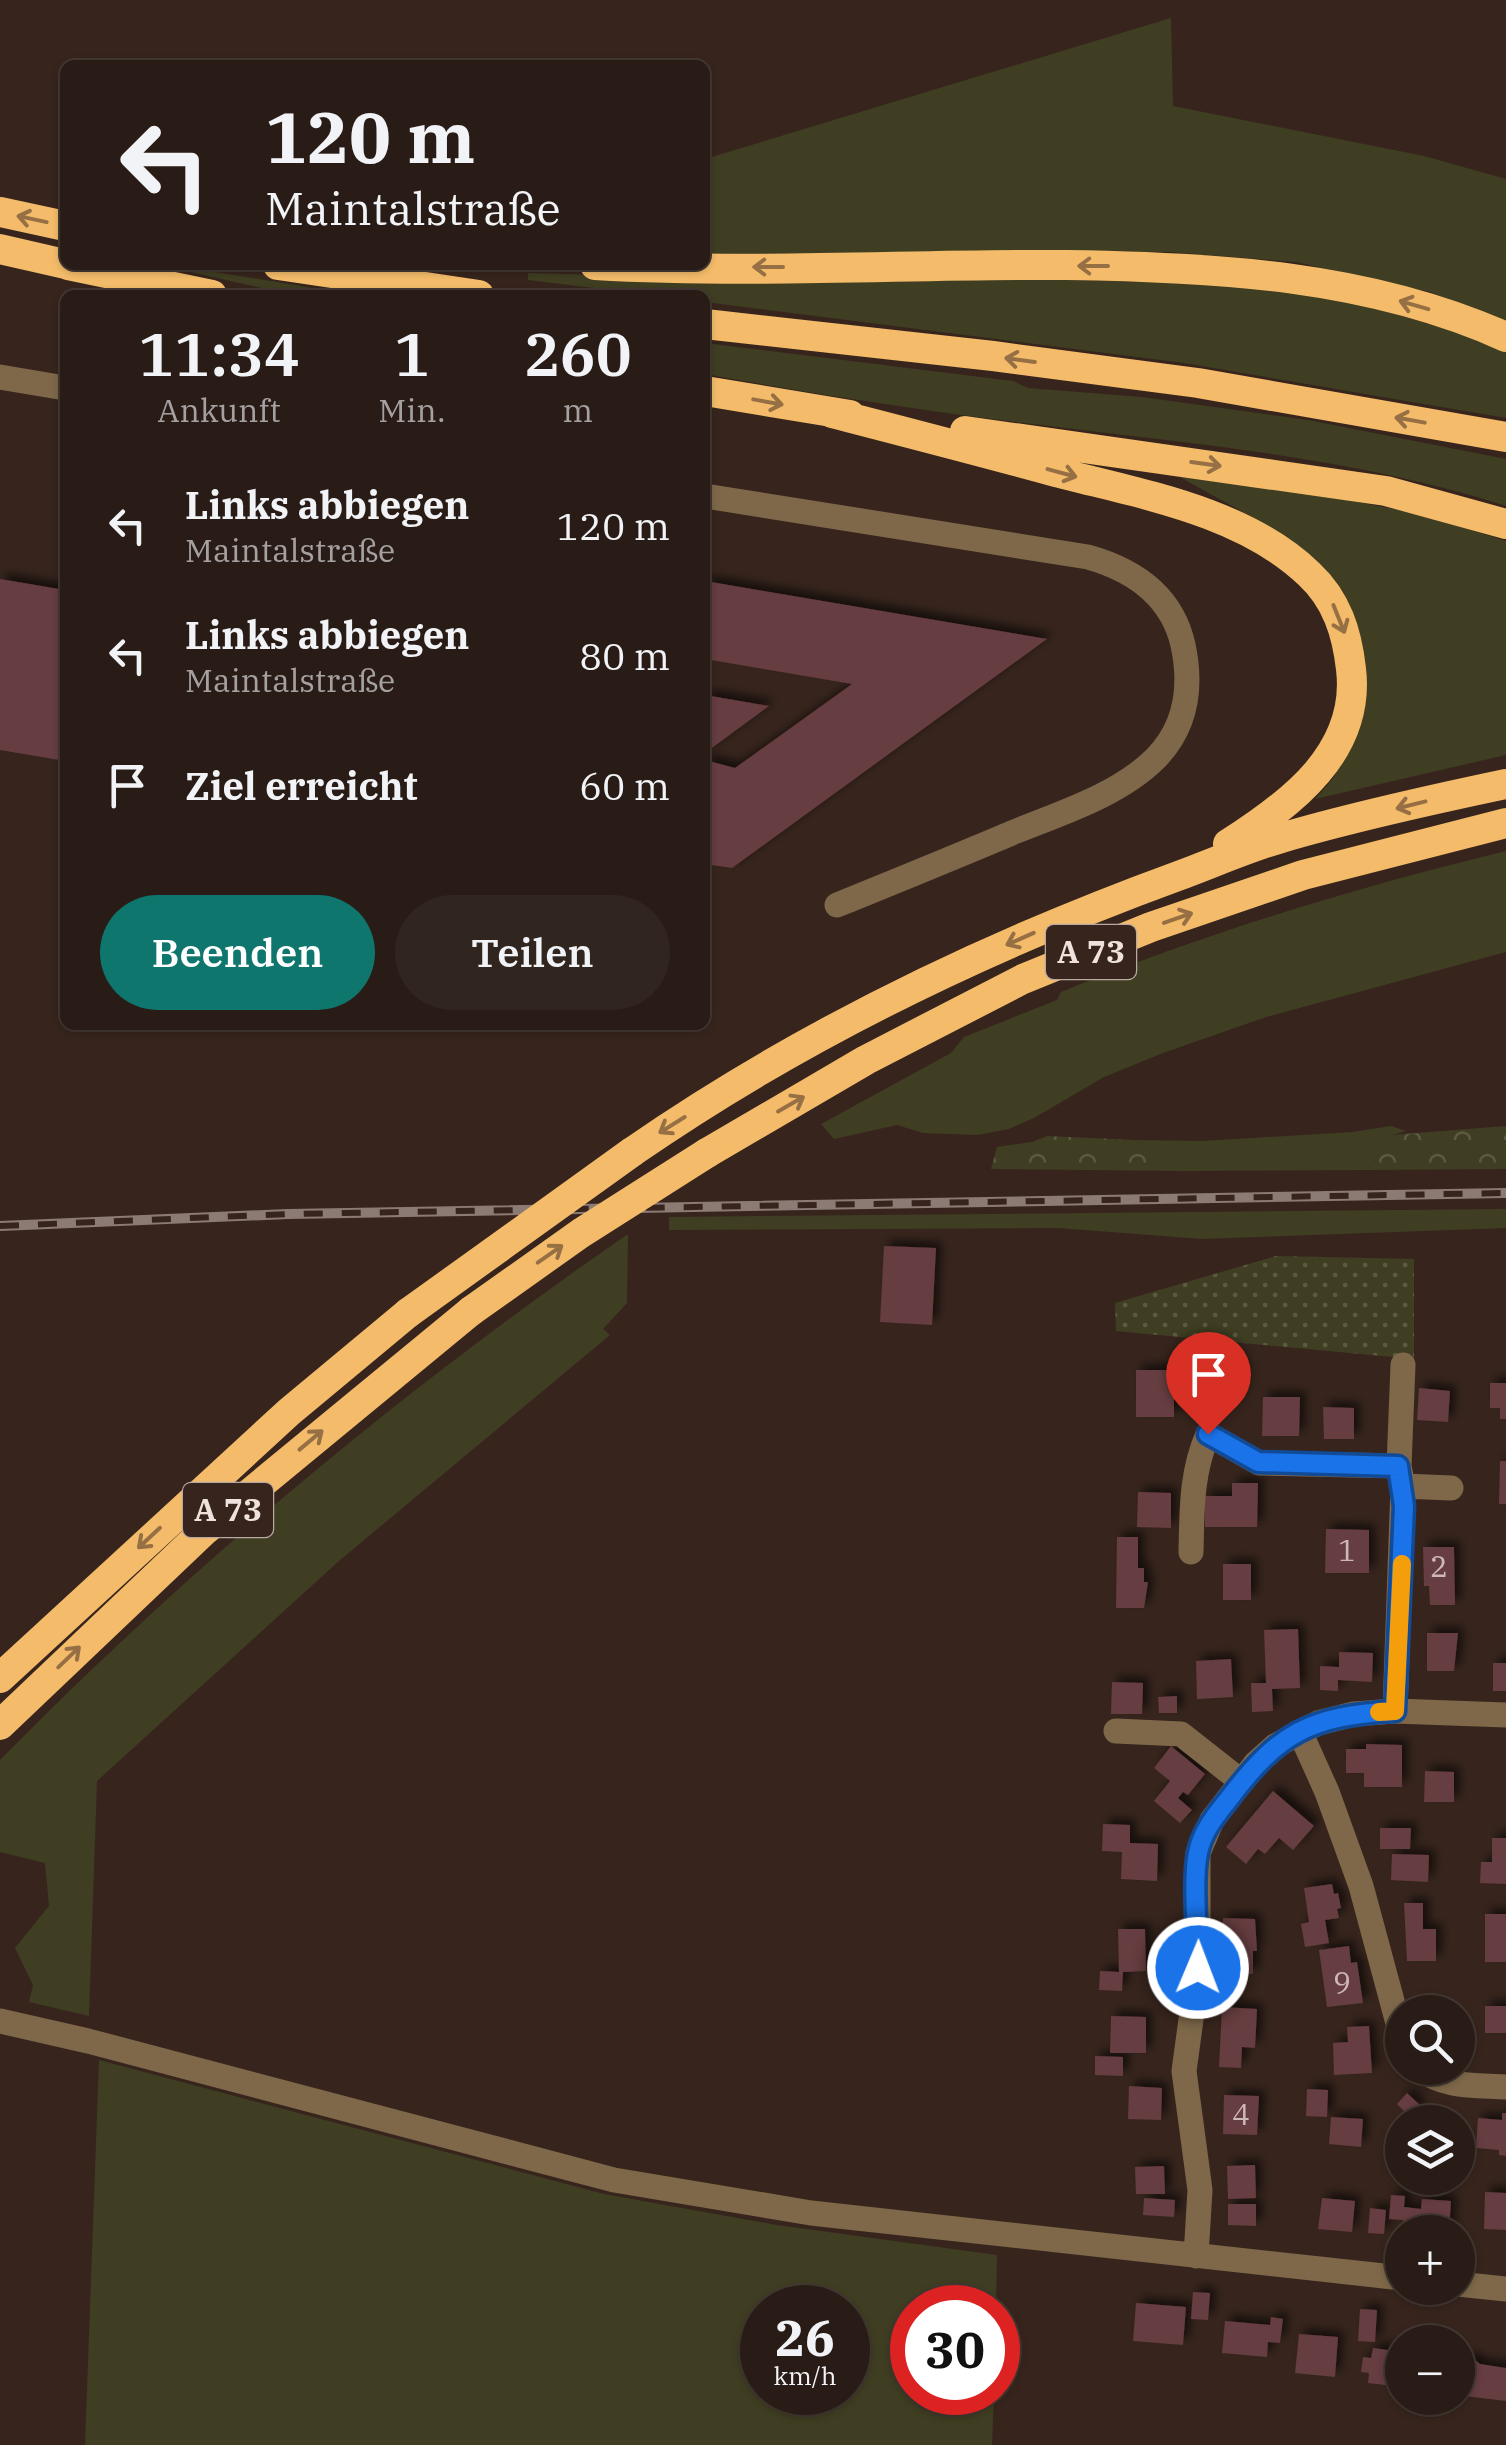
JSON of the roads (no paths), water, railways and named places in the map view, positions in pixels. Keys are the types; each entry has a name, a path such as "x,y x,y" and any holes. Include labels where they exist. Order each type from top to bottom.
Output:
{"highway":[{"path":"0,212 60,225"},
{"path":"0,249 60,264"},
{"path":"710,265 1112,266 1270,274 1337,285 1408,303 1506,337"},
{"path":"90,270 188,290"},
{"path":"312,270 446,290"},
{"path":"710,325 1198,383 1506,437"},
{"path":"710,392 832,413 1300,477 1386,492 1506,524"},
{"path":"832,413 1159,499 1228,522 1274,546 1311,576 1336,607 1348,642 1353,684 1349,718 1333,754 1312,780 1267,820 1176,877"},
{"name":"A 73","path":"0,1678 201,1491 408,1314 632,1152 756,1076 929,981 1112,900 1277,840 1506,784"},
{"name":"A 73","path":"0,1725 204,1532 470,1311 581,1233 707,1153 866,1060 1024,979 1152,927 1304,876 1506,823"}],"street":[{"path":"0,377 60,387"},
{"path":"710,497 1107,562 1144,582 1163,600 1178,625 1189,678 1188,697 1180,722 1158,755 1142,770 1086,801 838,906"},
{"path":"1395,1711 1404,1365"},
{"path":"1191,1552 1196,1461 1208,1434 1258,1462 1400,1476 1451,1488"},
{"path":"1196,2256 1200,2190 1184,2071 1198,1968 1198,1853 1212,1820 1256,1762 1275,1746 1318,1722 1395,1711 1506,1715"},
{"path":"1116,1731 1181,1734 1242,1782"},
{"path":"1300,1732 1327,1792 1361,1886 1390,1995"},
{"path":"0,2021 614,2180 811,2212 1385,2276"},
{"path":"1468,2085 1506,2087"},
{"path":"1475,2286 1506,2289"}],"railway":[{"path":"0,1226 288,1214 1506,1193"}]}
